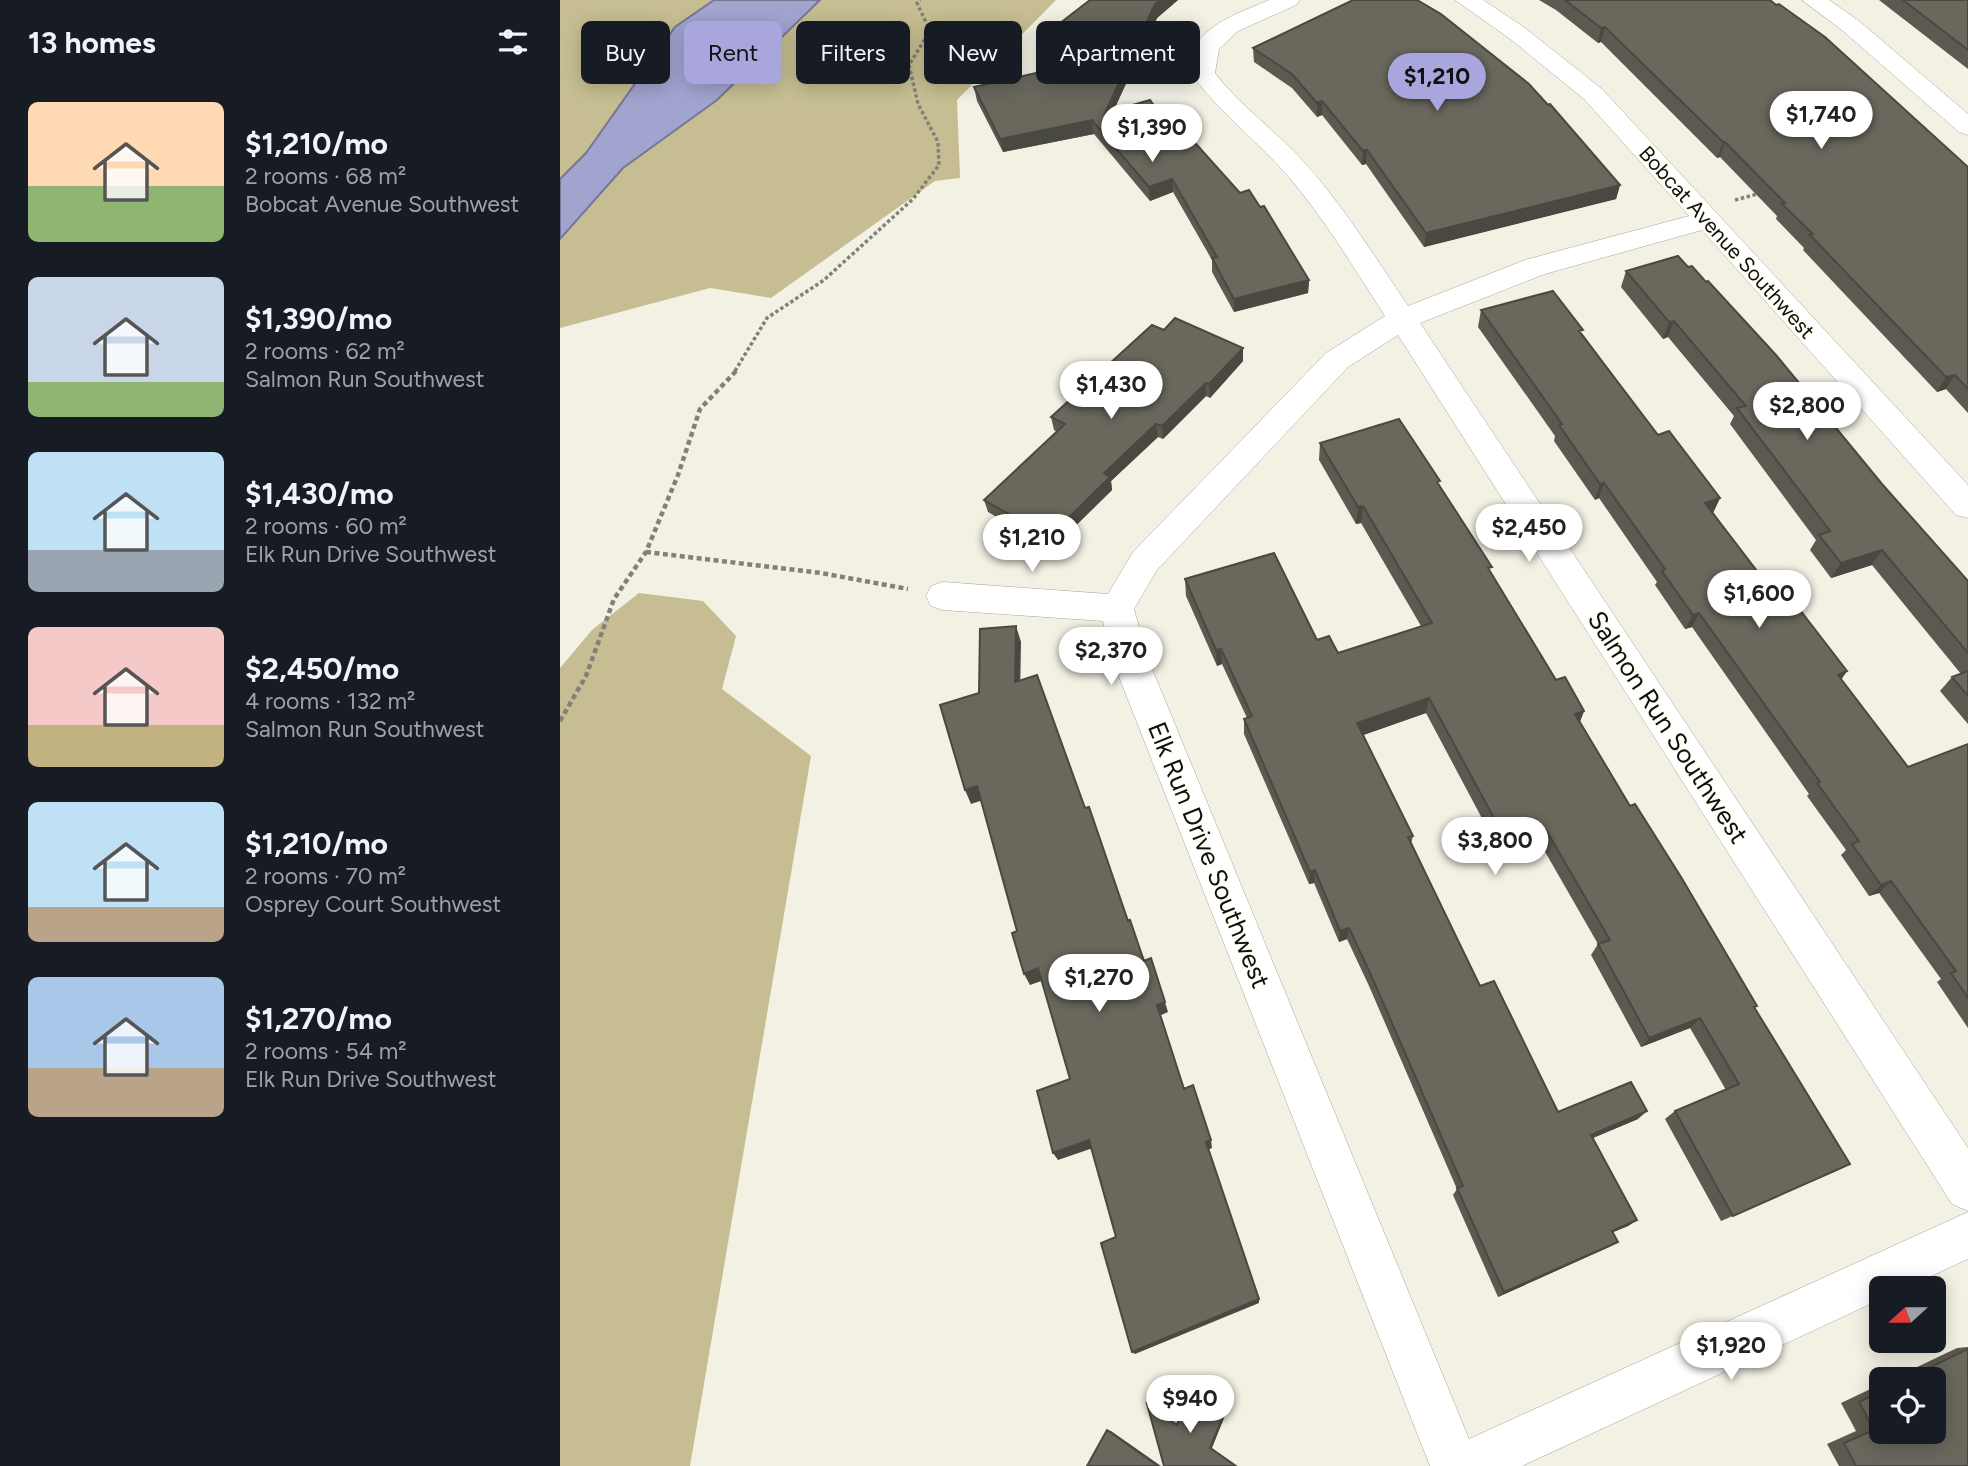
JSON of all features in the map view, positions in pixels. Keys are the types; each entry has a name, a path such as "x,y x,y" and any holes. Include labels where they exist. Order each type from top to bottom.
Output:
{"street":[{"name":"Salmon Run Southwest","path":"1288,0 1230,26 1207,47 1202,73 1219,97 1294,167 1320,198 1402,319 1968,1188"},
{"name":"Bobcat Avenue Southwest","path":"1467,0 1517,33 1593,94 1968,506"},
{"path":"1814,0 1851,26 1968,127"},
{"path":"943,596 1117,608 1145,561 1337,360 1402,319 1535,267 1703,215"},
{"name":"Elk Run Drive Southwest","path":"1117,608 1136,672 1455,1466"},
{"path":"1466,1466 1968,1235"}],"path":[{"path":"560,720 586,676 614,599 646,552 678,475 700,409 738,368 767,318 824,280 913,199 939,165 938,142 918,103 909,65 930,31 917,3 920,0"},
{"path":"1703,215 1767,192"},
{"path":"646,552 821,573 943,596"}],"shaded area":[{"path":"560,0 1056,0 1022,34 1022,21 924,21 924,84 973,84 957,100 960,178 935,181 771,298 710,288 560,328"},
{"path":"639,593 703,601 736,636 722,689 811,756 690,1466 560,1466 560,668 592,630"}],"water":[{"path":"714,0 820,0 782,37 782,21 684,21 684,84 733,84 717,100 623,168 560,239 560,179 586,153 635,84 670,84 670,34 675,27"}],"building":[{"path":"1090,0 1160,0 1155,4 1147,21 1063,21"},
{"path":"1353,0 1417,0 1441,14 1550,104 1620,185 1426,233 1367,150 1363,151 1322,101 1317,103 1292,74 1253,48"},
{"path":"1565,0 1770,0 1825,37 1968,167 1968,389 1955,375 1946,377 1725,142 1605,27 1601,28"},
{"path":"1903,0 1968,0 1968,50"},
{"path":"1036,73 1036,84 1119,84 1105,113 1150,100 1169,128 1179,125 1240,193 1249,190 1260,207 1264,206 1309,280 1234,299 1212,258 1217,257 1172,179 1149,187 1092,120 1000,139 974,87 987,84 1022,84 1022,76"},
{"path":"1678,256 1708,281 1776,355 1882,484 1968,581 1968,653 1882,550 1841,563 1819,535 1830,531 1737,408 1746,406 1674,321 1669,322 1626,271"},
{"path":"1553,291 1583,330 1579,331 1658,435 1669,431 1720,498 1705,503 1783,605 1793,601 1847,671 1838,675 1908,767 1968,744 1968,998 1951,973 1956,971 1891,881 1881,885 1852,844 1859,841 1817,783 1820,782 1699,613 1693,615 1662,571 1665,569 1604,483 1600,484 1559,425 1562,424 1481,310"},
{"path":"1175,318 1243,348 1209,384 1206,383 1162,426 1156,424 1104,473 1110,477 1049,537 984,500 1065,424 1051,417 1152,325 1164,330"},
{"path":"1399,419 1492,567 1488,568 1556,680 1565,677 1584,711 1575,714 1630,806 1635,804 1681,877 1757,1006 1754,1007 1850,1164 1733,1216 1675,1111 1739,1084 1700,1018 1649,1038 1598,944 1610,940 1546,830 1508,844 1429,698 1357,723 1413,836 1408,837 1480,986 1494,981 1558,1112 1631,1082 1647,1111 1591,1135 1637,1220 1612,1231 1618,1242 1504,1292 1457,1188 1463,1186 1371,975 1349,928 1340,931 1315,870 1310,872 1244,719 1252,716 1221,649 1216,650 1185,579 1274,553 1317,640 1329,636 1338,653 1432,623 1363,506 1358,507 1320,443"},
{"path":"1016,626 1015,682 1037,675 1085,808 1089,807 1144,961 1151,958 1165,1002 1157,1005 1184,1089 1193,1085 1211,1140 1206,1142 1259,1299 1132,1352 1101,1243 1116,1237 1089,1140 1053,1153 1037,1091 1070,1079 1038,968 1024,974 1012,933 1017,931 977,786 965,790 940,705 979,693 980,629"},
{"path":"1968,671 1968,696 1952,677"},
{"path":"1968,1349 1968,1466 1856,1466 1844,1443 1869,1432 1869,1444 1946,1444 1946,1367 1931,1367"},
{"path":"1190,1393 1225,1412 1210,1448 1236,1466 1164,1466 1147,1404 1177,1425"},
{"path":"1869,1397 1869,1421 1859,1402"},
{"path":"1107,1430 1158,1466 1087,1466"}]}
